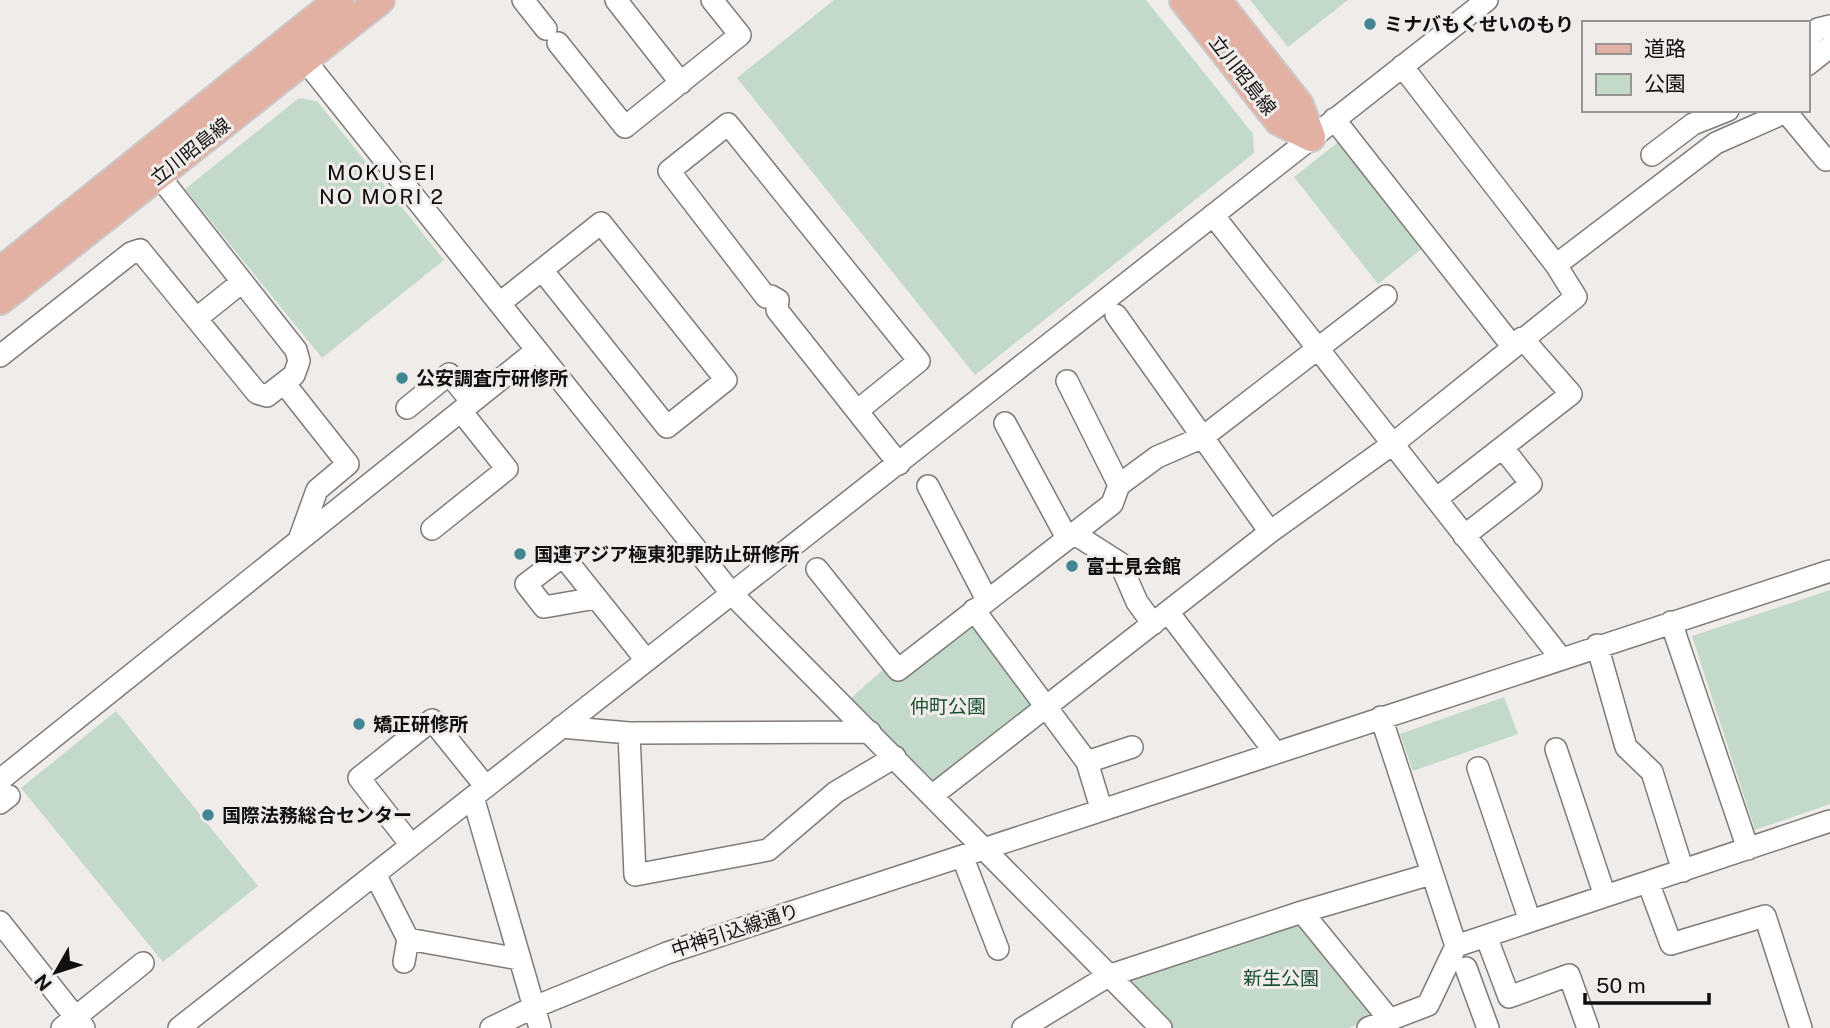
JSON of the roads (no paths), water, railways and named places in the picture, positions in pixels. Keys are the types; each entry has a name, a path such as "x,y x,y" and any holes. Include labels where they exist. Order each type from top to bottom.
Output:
{"main road":[{"name":"立川昭島線","path":"0,300 159,176 297,50 339,0"},
{"name":"立川昭島線","path":"0,272 297,50 380,0"},
{"name":"立川昭島線","path":"1184,0 1279,121 1311,137"},
{"name":"立川昭島線","path":"1216,0 1299,104 1311,137"}],"street":[{"path":"523,0 625,127 740,36 712,0"},
{"path":"615,0 681,83"},
{"path":"179,1028 645,659 900,464 1487,0"},
{"path":"1809,37 1818,29 1830,26"},
{"path":"1809,63 1830,47"},
{"path":"297,50 732,594 1161,1028"},
{"path":"933,795 1270,532 1394,443 1576,297 1556,265 1402,66"},
{"path":"1652,155 1693,124 1723,112"},
{"path":"1556,265 1716,142 1784,112"},
{"path":"1787,112 1829,162"},
{"path":"1334,119 1518,343 1571,394 1436,499"},
{"path":"858,411 919,361 728,124 669,171 772,304 900,464"},
{"path":"0,356 135,251 145,253 257,393 267,396 297,371 299,356 159,176"},
{"path":"1213,215 1560,657"},
{"path":"500,303 601,223 726,380 667,427 542,270"},
{"path":"197,318 242,282"},
{"path":"817,569 898,670 1112,503 1119,485 1157,457 1203,437 1386,296"},
{"path":"1116,315 1270,532"},
{"path":"3,793 298,541 537,350"},
{"path":"407,408 449,374 466,407 507,469 432,529"},
{"path":"1067,381 1119,485"},
{"path":"284,383 348,464 317,490 298,541"},
{"path":"1005,424 1070,536 1120,563 1137,602 1160,618 1274,751"},
{"path":"1464,536 1531,484 1503,447"},
{"path":"928,486 980,605 1087,762 1101,808"},
{"path":"734,942 966,866 988,853 1101,808 1830,571"},
{"path":"596,597 645,659"},
{"path":"1671,622 1748,849"},
{"path":"1597,645 1626,747 1652,772 1683,870"},
{"path":"1368,1028 1428,1006 1456,946 1381,717"},
{"path":"411,845 359,778 432,719 480,792 519,960 540,1028"},
{"path":"561,727 629,733 870,732"},
{"path":"629,733 635,875 768,849 836,792 895,757"},
{"path":"1087,762 1132,747"},
{"path":"1556,749 1605,896"},
{"path":"1478,768 1530,921"},
{"path":"1456,946 1830,821"},
{"name":"中神引込線通り","path":"491,1028 532,1008 667,953 988,853"},
{"path":"966,866 998,949"},
{"path":"374,874 408,939 404,962"},
{"path":"1023,1028 1108,975 1302,912 1431,874"},
{"path":"1648,882 1671,944 1765,916 1801,1028"},
{"path":"1302,912 1389,1019"},
{"path":"0,922 74,1024 143,963"},
{"path":"1486,936 1509,997 1569,975 1588,1028"},
{"path":"408,939 519,960"},
{"path":"1466,968 1488,1028"}],"place":[{"name":"ミナバもくせいのもり","path":"1370,24"},
{"name":"公安調査庁研修所","path":"402,378"},
{"name":"国連アジア極東犯罪防止研修所","path":"520,554"},
{"name":"富士見会館","path":"1072,566"},
{"name":"矯正研修所","path":"359,724"},
{"name":"国際法務総合センター","path":"208,815"}],"district":[{"name":"MOKUSEI NO MORI 2","path":"382,185"}],"park label":[{"name":"仲町公園","path":"948,706"},
{"name":"新生公園","path":"1281,978"}]}
